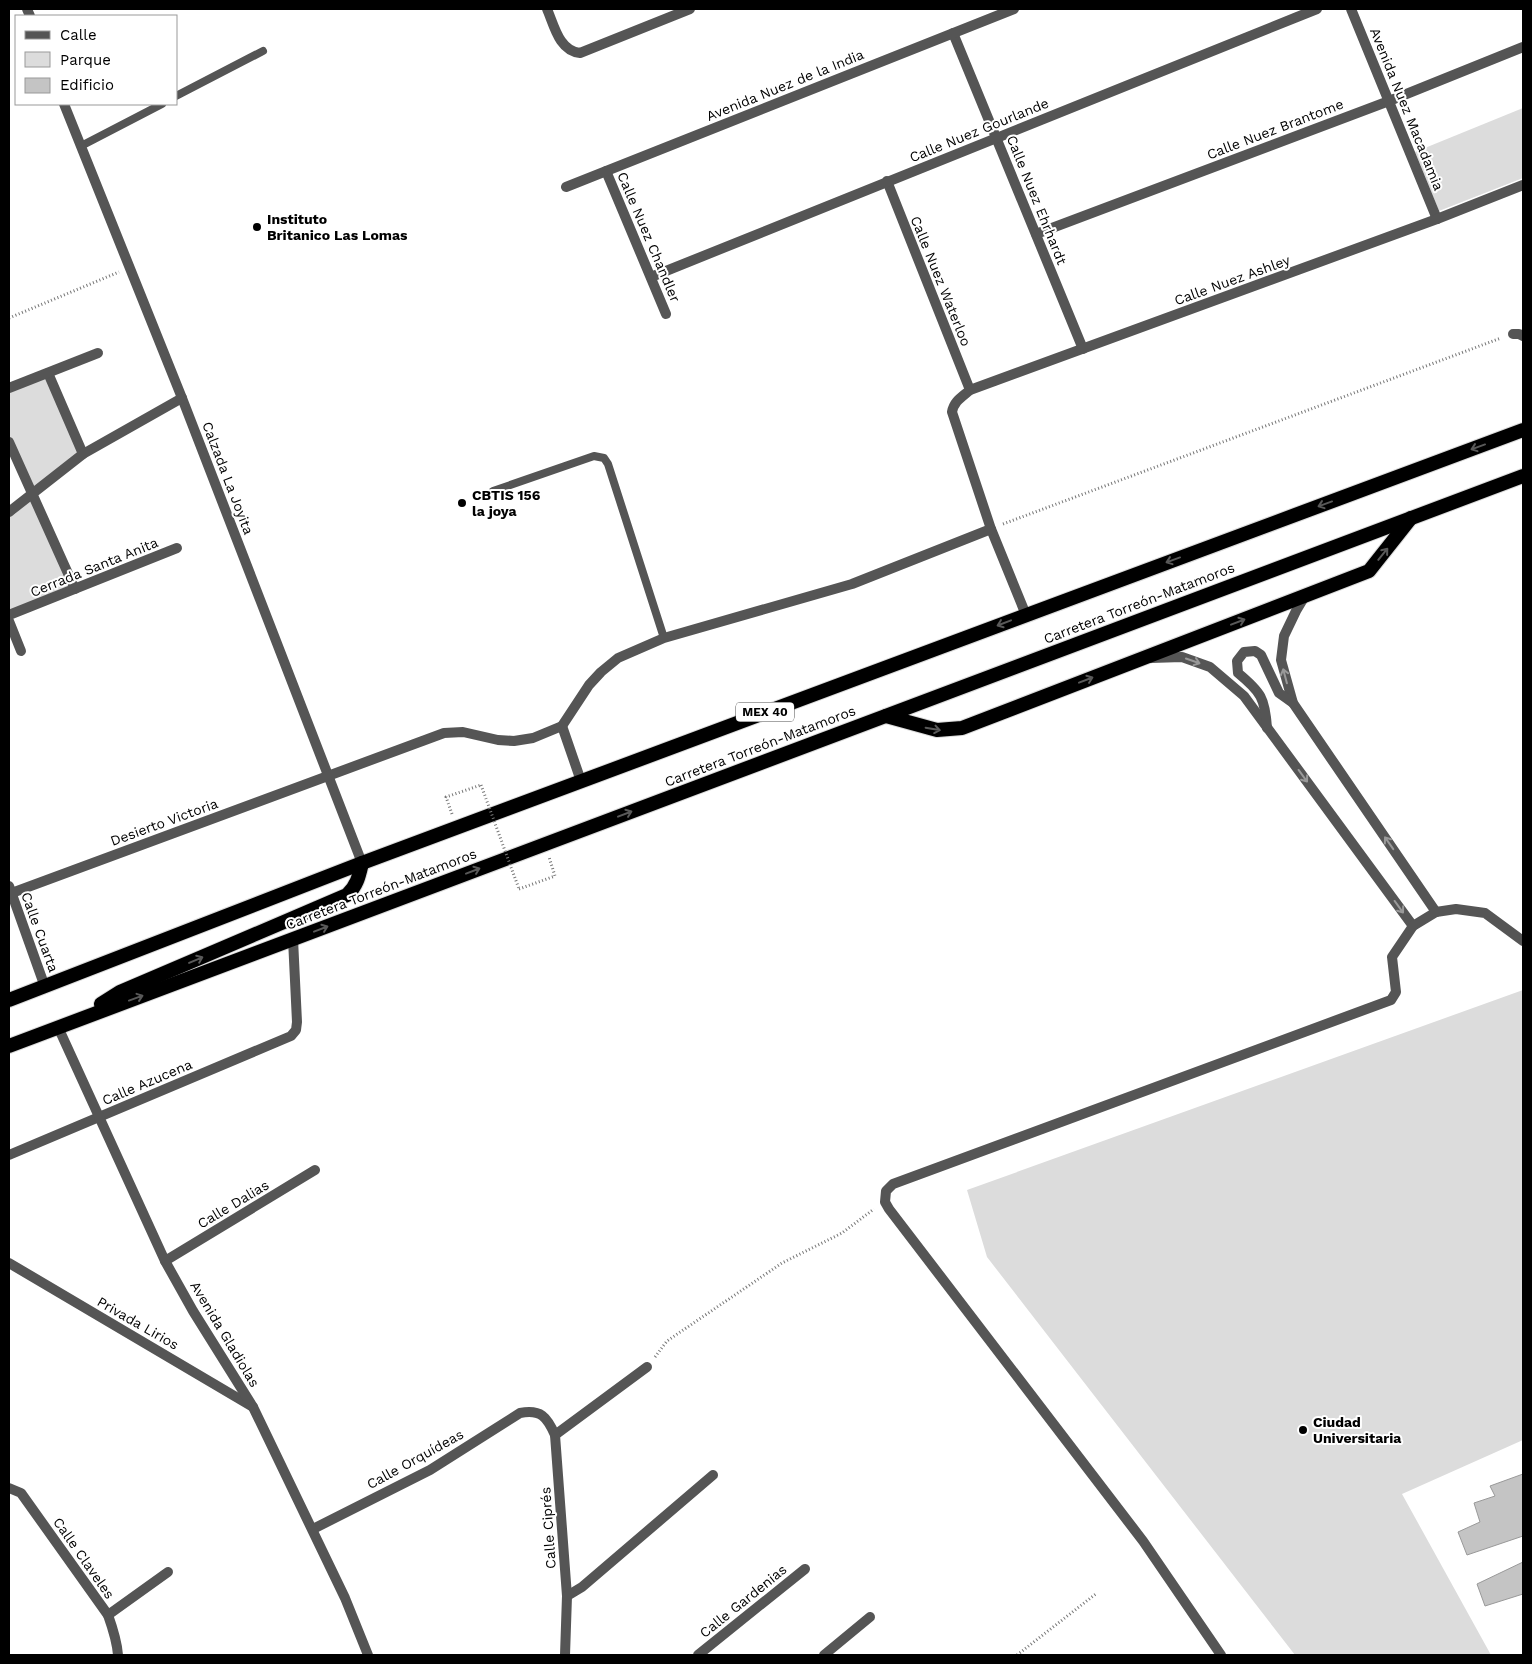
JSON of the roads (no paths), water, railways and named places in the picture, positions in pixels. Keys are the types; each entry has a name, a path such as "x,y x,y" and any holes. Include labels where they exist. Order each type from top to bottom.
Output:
{"highway":[{"name":"MEX 40","path":"9,1000 362,863 1523,430"},
{"name":"Carretera Torreón-Matamoros","path":"9,1046 1523,476"},
{"path":"886,716 937,730 962,728 1369,571 1411,518"},
{"path":"74,1021 120,992 347,896 354,889 362,863"}],"street":[{"path":"547,9 563,44 571,51 580,53 690,9"},
{"name":"Avenida Nuez de la India","path":"566,187 1014,9"},
{"name":"Calle Nuez Gourlande","path":"651,276 1317,9"},
{"name":"Avenida Nuez Macadamia","path":"1351,9 1437,219"},
{"name":"Calle Nuez Ehrhardt","path":"953,33 1083,349"},
{"name":"Calle Nuez Brantome","path":"1036,234 1389,101 1523,47"},
{"name":"Calzada La Joyita","path":"64,105 182,398 362,863"},
{"name":"Calle Nuez Chandler","path":"606,171 666,314"},
{"name":"Calle Nuez Waterloo","path":"887,181 970,390"},
{"name":"Calle Nuez Ashley","path":"991,529 952,412 954,404 958,399 970,390 1437,219 1523,185"},
{"path":"9,388 98,353"},
{"path":"48,373 83,454"},
{"path":"9,512 83,454 182,398"},
{"path":"9,442 75,589"},
{"path":"581,781 562,726 588,685 601,672 618,658 664,638 852,584 991,529 1026,614"},
{"name":"Cerrada Santa Anita","path":"9,615 177,548"},
{"path":"1305,596 1284,636 1281,660 1293,703 1436,912"},
{"path":"9,621 21,651"},
{"path":"1268,728 1265,705 1257,691 1238,673 1237,661 1244,652 1255,651 1260,655 1279,693 1293,703"},
{"path":"1145,658 1182,657 1210,667 1244,696 1413,926"},
{"name":"Desierto Victoria","path":"10,891 444,733 463,732 498,740 514,741 533,738 562,726"},
{"name":"Calle Cuarta","path":"10,891 45,987"},
{"path":"1221,1655 1143,1541 885,1202 886,1190 893,1184 1391,1000 1396,992 1392,957 1413,926 1436,912 1456,909 1485,912 1523,941"},
{"name":"Calle Azucena","path":"9,1155 284,1039 294,1033 297,1022 292,939"},
{"name":"Avenida Gladiolas","path":"58,1027 165,1261 193,1311 253,1407 345,1598 368,1655"},
{"name":"Calle Dalias","path":"165,1261 315,1170"},
{"name":"Privada Lirios","path":"9,1263 253,1407"},
{"path":"555,1435 647,1367"},
{"name":"Calle Orquídeas","path":"313,1529 430,1470 520,1413 530,1411 545,1417 555,1435"},
{"name":"Calle Ciprés","path":"555,1435 567,1596 565,1655"},
{"path":"567,1596 582,1587 713,1475"},
{"name":"Calle Claveles","path":"9,1488 21,1493 108,1615 114,1630 118,1655"},
{"name":"Calle Gardenias","path":"698,1655 806,1569"},
{"path":"108,1615 168,1572"},
{"path":"824,1655 870,1617"}],"lane":[{"path":"178,95 263,51"},
{"path":"81,146 160,105"},
{"path":"493,491 594,456 604,458 608,464 664,638"}],"place":[{"name":"Instituto Britanico Las Lomas","path":"257,227"},
{"name":"CBTIS 156 la joya","path":"462,503"},
{"name":"Ciudad Universitaria","path":"1303,1430"}]}
